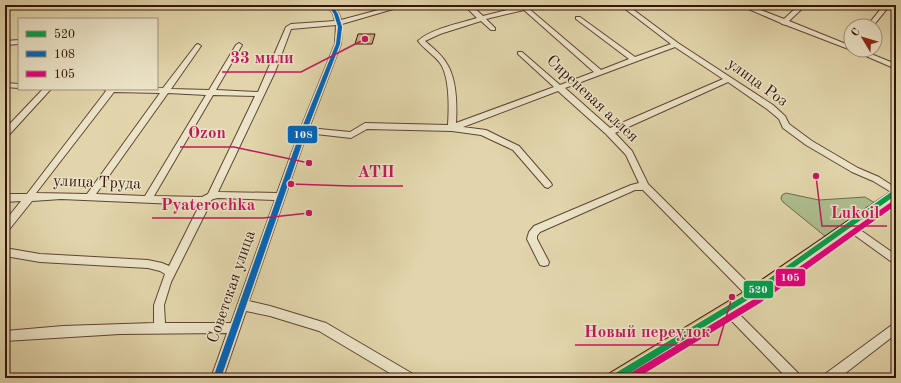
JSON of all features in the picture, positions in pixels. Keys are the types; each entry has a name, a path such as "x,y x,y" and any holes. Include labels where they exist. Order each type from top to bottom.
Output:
{"main road":[{"path":"615,378 728,310 896,192"}],"street":[{"path":"330,5 339,22"},
{"path":"160,327 159,305 166,282 260,94 291,26 345,22 404,5"},
{"path":"467,5 493,28"},
{"name":"улица Роз","path":"623,5 676,44 770,107 782,118 786,126 810,143 855,170 876,179 896,192"},
{"path":"742,5 784,23 843,45"},
{"path":"784,23 802,5"},
{"path":"876,18 887,5"},
{"path":"452,128 453,113 449,75 444,64 421,41 424,37 520,8 526,9 600,73"},
{"path":"578,18 634,60"},
{"name":"Советская улица","path":"217,378 304,130 338,44 339,22"},
{"path":"5,43 18,42"},
{"path":"452,128 676,44"},
{"path":"148,200 239,45"},
{"path":"89,197 198,46"},
{"name":"Сиреневая аллея","path":"520,54 561,88 609,132 629,153 645,186 752,294"},
{"path":"874,58 896,67"},
{"path":"609,132 729,79"},
{"path":"5,85 18,86"},
{"path":"5,134 46,90"},
{"path":"5,228 111,90"},
{"path":"158,90 260,94"},
{"path":"304,130 351,135 365,126 452,128 483,132 516,148 548,185"},
{"path":"544,262 532,239 532,235 537,229 634,187 645,186"},
{"name":"улица Труда","path":"5,198 30,196 148,200 208,199 218,195 281,197"},
{"path":"849,226 896,261"},
{"path":"5,252 40,258 148,264 162,267 171,273"},
{"path":"243,305 270,311 322,327 409,378"},
{"path":"728,310 795,378"},
{"path":"5,336 58,330 160,327 235,328"},
{"path":"828,378 896,327"}],"green space":[{"path":"786,193 819,200 865,197 875,203 826,237 783,202 781,199 782,195"}],"building":[{"path":"358,34 375,34 372,44 355,44"}],"transit line":[{"name":"108","path":"217,378 304,130 338,44 340,27 336,14 330,5"},
{"name":"520","path":"615,378 752,294 896,192"},
{"name":"105","path":"630,378 757,301 896,202"}],"place":[{"name":"33 мили","path":"365,39"},
{"name":"Ozon","path":"309,163"},
{"name":"Lukoil","path":"816,176"},
{"name":"АТП","path":"291,184"},
{"name":"Pyaterochka","path":"309,213"},
{"name":"Новый переулок","path":"732,297"}]}
